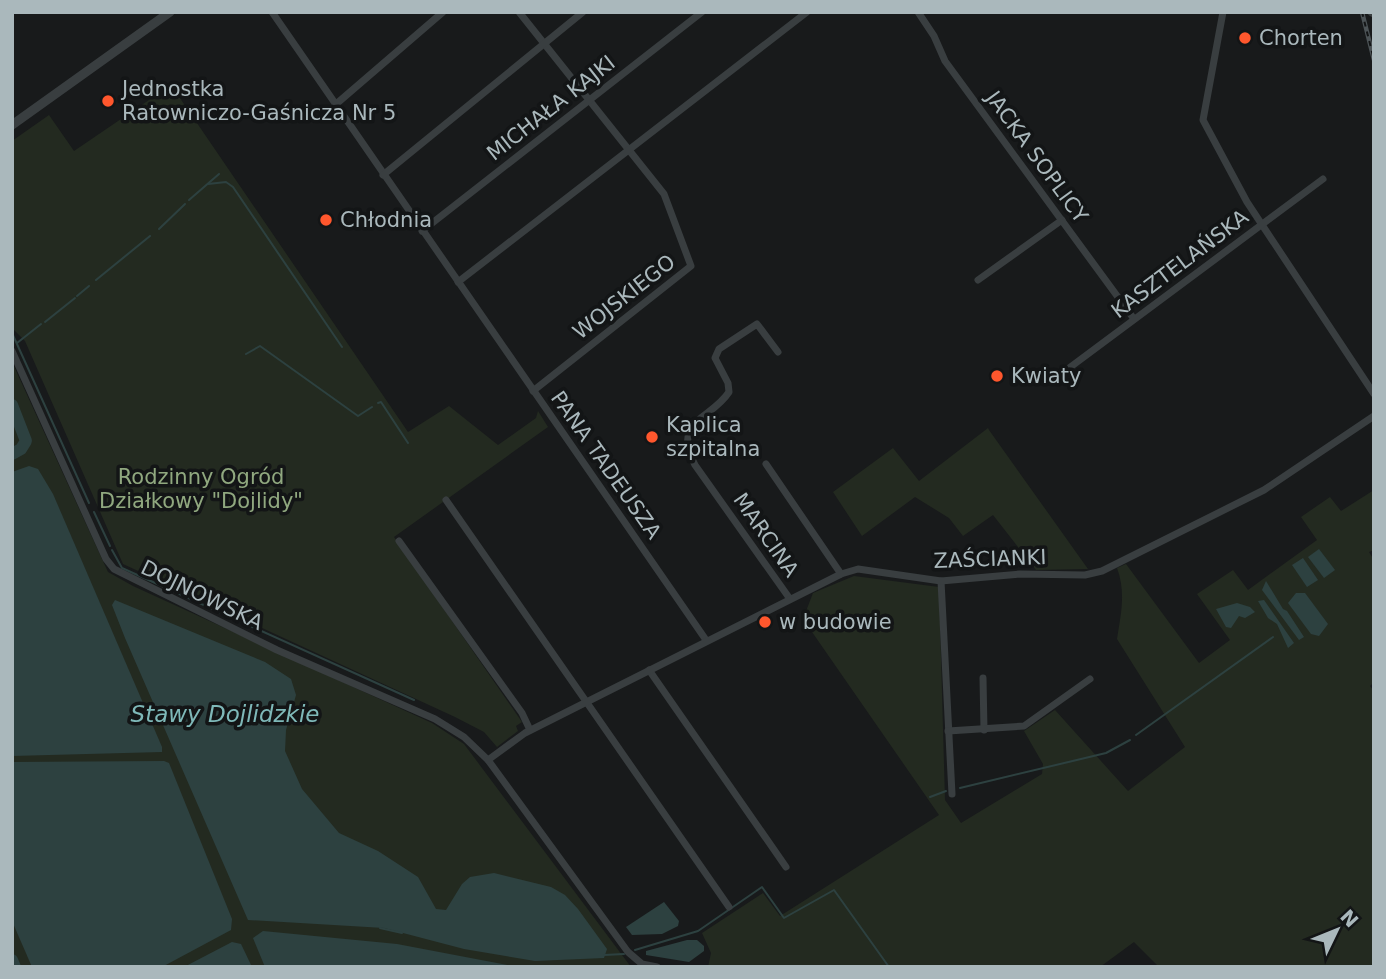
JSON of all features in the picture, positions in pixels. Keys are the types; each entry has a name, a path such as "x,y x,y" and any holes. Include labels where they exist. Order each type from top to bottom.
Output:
{"street":[{"path":"12,125 170,12"},
{"name":"PANA TADEUSZA","path":"272,12 706,640"},
{"path":"335,105 443,12"},
{"path":"519,12 629,151"},
{"path":"383,175 583,12"},
{"name":"MICHAŁA KAJKI","path":"422,231 702,12"},
{"path":"458,282 807,12"},
{"name":"JACKA SOPLICY","path":"919,12 945,61 1135,320"},
{"path":"1223,12 1203,120 1234,181 1261,225 1374,394"},
{"name":"WOJSKIEGO","path":"533,391 691,266 669,205 629,151"},
{"name":"KASZTELAŃSKA","path":"1058,377 1323,179"},
{"path":"978,280 1062,220"},
{"name":"MARCINA","path":"778,352 757,324 719,349 715,358 730,388 729,392 693,424 688,443 695,465 790,599"},
{"name":"DOJNOWSKA","path":"12,351 106,559 114,569 277,650 435,719 464,737 488,760 628,952 642,964 657,967"},
{"name":"ZAŚCIANKI","path":"488,760 530,730 841,573 858,569 941,581 1020,574 1085,575 1102,571 1264,490 1374,416"},
{"path":"766,464 841,573"},
{"path":"446,500 729,906"},
{"path":"399,541 522,713 530,730"},
{"path":"941,581 952,794"},
{"path":"649,670 786,867"},
{"path":"983,678 984,730"},
{"path":"948,731 1024,726 1090,679"}],"green space":[{"name":"Rodzinny Ogród Działkowy \"Dojlidy\"","path":"171,85 408,432 449,406 498,445 536,418 538,411 548,427 394,537 522,722 516,726 518,731 497,747 484,732 455,717 123,564 25,341 12,328 12,141 49,115 74,151"},
{"path":"12,362 108,572 133,586 432,723 464,744 631,967 12,967"},
{"path":"988,428 1088,569 1036,570 993,515 963,536 949,518 915,497 862,536 833,492 893,448 919,481"},
{"path":"1374,490 1374,550 1369,552 1374,560 1374,682 1370,686 1374,691 1374,967 1159,967 1134,942 1100,967 708,967 711,953 702,933 763,893 780,916 939,815 803,619 813,593 854,576 939,587 945,800 961,823 1042,774 1043,764 1024,731 1055,710 1128,791 1185,747 1117,639 1122,594 1117,568 1126,564 1199,663 1230,640 1197,594 1233,570 1248,590 1317,540 1301,517 1330,497 1341,511"}],"water":[{"name":"Stawy Dojlidzkie","path":"29,466 38,469 53,494 162,752 12,756 12,472"},
{"path":"1319,549 1335,570 1324,578 1308,557"},
{"path":"1303,558 1318,580 1307,587 1292,565"},
{"path":"1266,581 1304,637 1299,640 1262,590"},
{"path":"1296,593 1305,593 1328,624 1319,636 1311,634 1288,603"},
{"name":"Stawy Dojlidzkie","path":"115,600 265,662 291,679 296,695 286,730 285,751 302,789 339,833 378,851 418,877 436,909 446,910 462,884 470,877 494,873 551,887 565,895 578,909 607,949 604,958 535,961 464,949 384,928 248,920 125,638 112,605"},
{"path":"1264,600 1294,643 1288,648 1277,624 1268,618 1258,601"},
{"path":"1237,603 1250,607 1255,612 1245,618 1239,616 1231,628 1226,627 1216,609"},
{"name":"Stawy Dojlidzkie","path":"12,762 169,763 232,919 231,930 162,967 32,967 12,921"},
{"path":"664,902 679,921 678,926 662,934 632,935 626,927"},
{"path":"263,931 397,944 518,967 265,967 253,938"},
{"path":"687,940 697,940 704,946 704,951 689,962 646,955 646,951"},
{"path":"232,942 241,944 252,967 184,967"}],"waterway":[{"path":"189,200 219,174"},
{"path":"208,184 226,182 233,187 342,347"},
{"path":"159,229 185,204"},
{"path":"96,280 150,236"},
{"path":"77,296 89,286"},
{"path":"45,322 75,298"},
{"path":"17,343 41,324"},
{"path":"12,333 89,503"},
{"path":"246,354 260,346 358,416 372,407"},
{"path":"378,403 381,402 408,443"},
{"path":"12,405 26,441 21,449 12,454"},
{"path":"94,512 110,546"},
{"path":"112,550 122,568 414,700"},
{"path":"1136,735 1273,637"},
{"path":"960,788 1106,753 1130,740"},
{"path":"930,797 946,791"},
{"path":"635,950 698,931 762,887 784,918 834,890 889,967"},
{"path":"380,928 402,933"},
{"path":"604,955 624,954"},
{"path":"12,960 15,967"}],"railway":[{"path":"1362,12 1374,60"}],"place":[{"name":"Chorten","path":"1245,38"},
{"name":"Jednostka Ratowniczo-Gaśnicza Nr 5","path":"108,101"},
{"name":"Chłodnia","path":"326,220"},
{"name":"Kwiaty","path":"997,376"},
{"name":"Kaplica szpitalna","path":"652,437"},
{"name":"w budowie","path":"765,622"}]}
